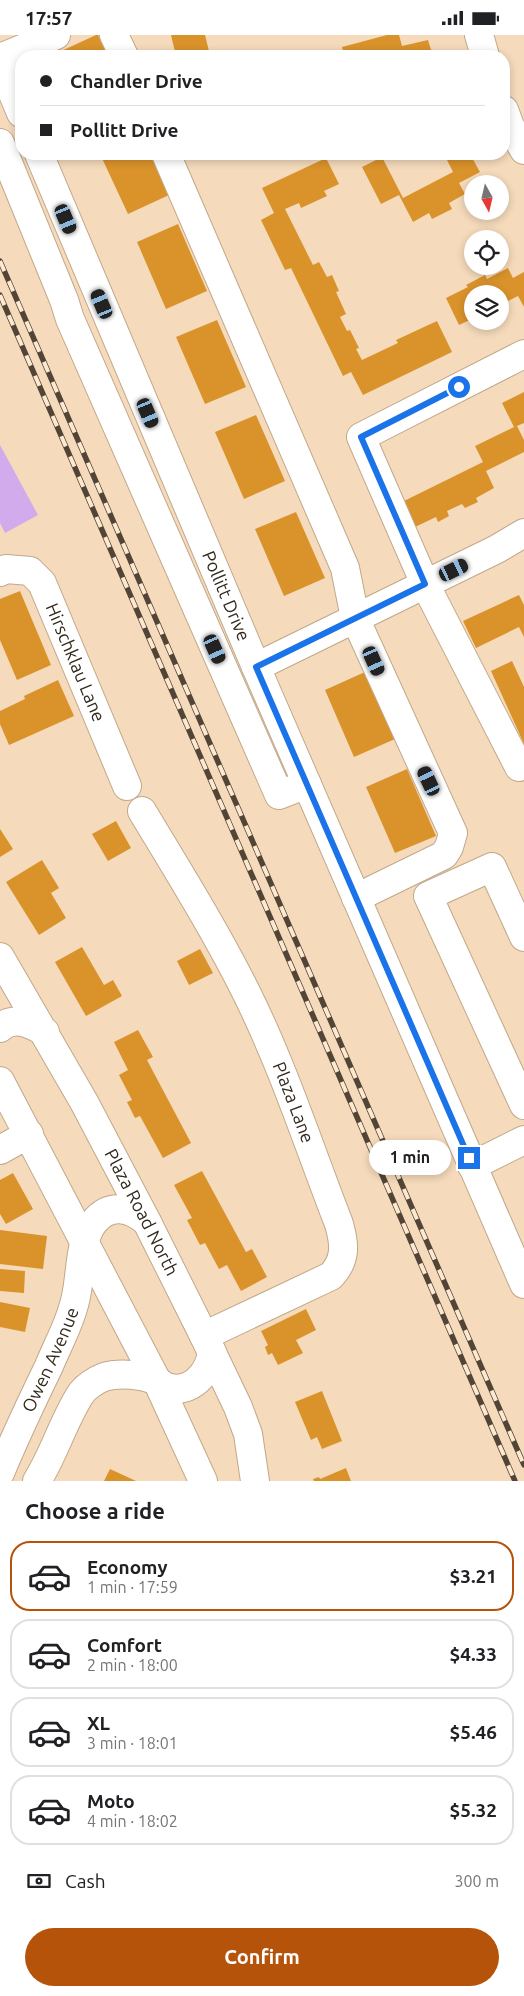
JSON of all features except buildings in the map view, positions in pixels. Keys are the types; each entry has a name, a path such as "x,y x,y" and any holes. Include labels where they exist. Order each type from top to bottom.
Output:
{"street":[{"path":"19,50 56,35"},
{"path":"114,35 121,50"},
{"path":"479,35 483,50"},
{"path":"0,58 15,52"},
{"path":"0,63 15,99"},
{"path":"513,117 524,151"},
{"path":"0,143 56,279 70,319 279,795 307,784"},
{"name":"Pollitt Drive","path":"41,160 256,667 524,1284"},
{"path":"169,160 345,568 355,618 453,833 449,847 444,855 356,898"},
{"path":"56,279 87,267"},
{"path":"519,767 425,584 361,437 524,354"},
{"path":"256,667 497,549 524,533"},
{"name":"Hirschklau Lane","path":"0,573 6,569 30,571 42,583 127,786"},
{"name":"Plaza Lane","path":"142,811 213,930 246,992 266,1035 339,1224 343,1239 340,1266 331,1276 208,1344"},
{"path":"524,937 492,867 428,896 524,1105"},
{"path":"0,1000 4,997 3,962"},
{"name":"Plaza Road North","path":"3,962 44,1032 147,1222 208,1344 238,1407 248,1434 255,1481"},
{"path":"0,1028 3,1025 17,1021 30,1024 44,1032"},
{"path":"0,1081 86,1242 157,1381 203,1481"},
{"path":"0,1150 29,1134"},
{"path":"472,1166 524,1140"},
{"name":"Owen Avenue","path":"0,1473 72,1311 86,1242 95,1221 105,1213 116,1209 126,1209 137,1213 147,1222"},
{"path":"37,1481 48,1465 81,1394 91,1384 105,1377 119,1375 137,1376 157,1381 166,1387 178,1389 189,1386 206,1372 210,1363 208,1344"}],"shaded area":[{"path":"0,445 38,515 5,533 0,523"}],"railway":[{"path":"0,261 524,1465"},
{"path":"0,295 515,1481"}],"route":[{"path":"459,387 361,437 425,584 256,667 469,1158"}]}
